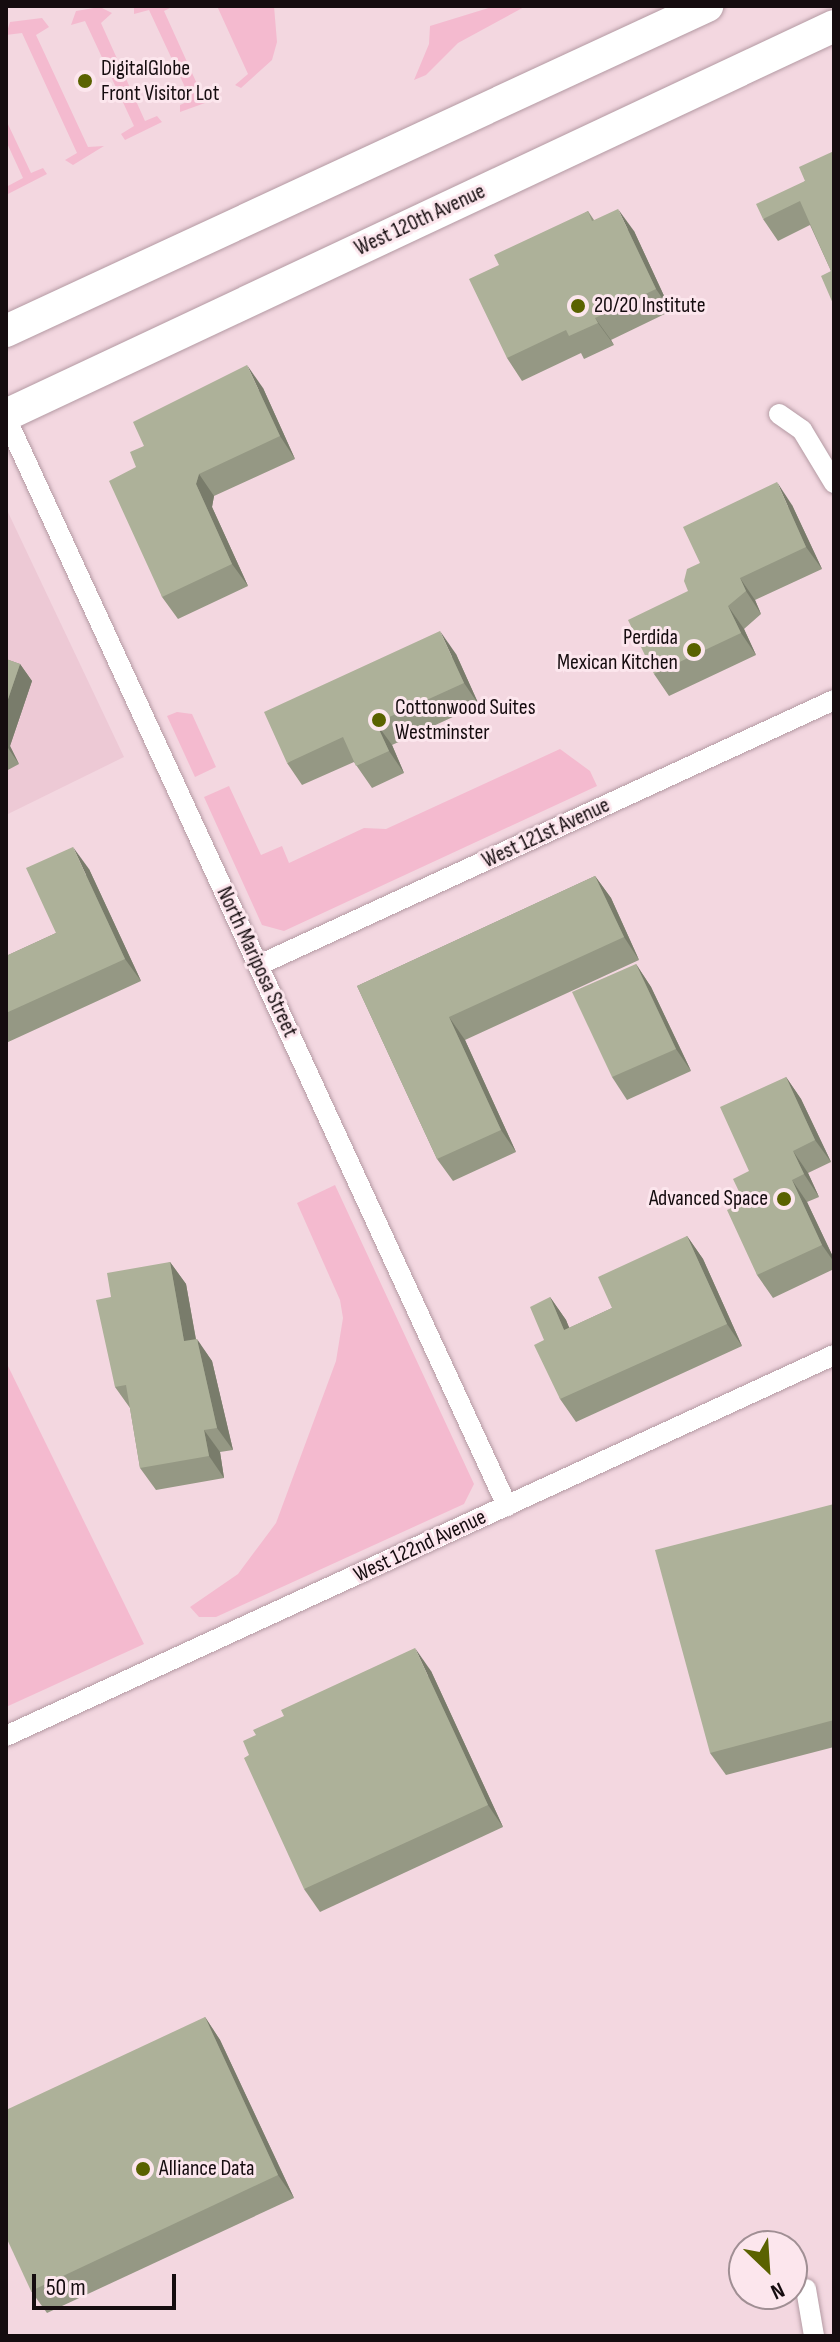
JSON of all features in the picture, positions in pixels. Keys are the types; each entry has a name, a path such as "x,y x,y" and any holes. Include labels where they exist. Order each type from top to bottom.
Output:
{"main road":[{"path":"6,331 707,6"},
{"name":"West 120th Avenue","path":"6,416 834,26"}],"street":[{"path":"779,414 802,430 834,483"},
{"name":"North Mariposa Street","path":"6,416 507,1506"},
{"name":"West 121st Avenue","path":"259,965 834,700"},
{"name":"West 122nd Avenue","path":"6,1736 834,1355"},
{"path":"808,2301 814,2336"}],"shaded area":[{"path":"134,6 174,6 164,11 202,95 214,90 216,99 180,112 180,105 191,100 149,10 134,14"},
{"path":"217,6 274,6 277,42 272,60 241,88 235,85 248,74"},
{"path":"495,6 526,6 458,43 426,75 414,80 429,44 430,26"},
{"path":"100,7 112,13 101,23 145,121 157,116 162,122 125,140 121,134 134,126 85,21 71,25 76,11"},
{"path":"42,18 49,27 36,35 88,147 104,146 73,165 65,160 77,153 22,33 6,35 10,22"},
{"path":"6,120 31,173 43,168 47,174 6,195 6,187 23,178 6,141"},
{"path":"6,508 124,757 6,815"},
{"path":"177,712 192,714 216,767 195,777 167,716"},
{"path":"560,749 590,771 597,786 284,931 262,925 204,797 229,786 261,855 282,846 289,863 364,828 386,829"},
{"path":"335,1185 474,1484 464,1504 216,1617 199,1617 190,1607 238,1574 276,1523 336,1361 343,1318 340,1300 297,1203"},
{"path":"6,1362 144,1644 6,1707"}],"building":[{"path":"834,151 834,306 821,276 831,271 800,201 763,219 756,204 805,181 799,167"},
{"name":"20/20 Institute","path":"618,209 656,289 595,318 598,323 569,336 566,330 507,358 469,279 499,265 494,255 588,211 592,221"},
{"path":"247,365 280,436 199,474 196,484 232,564 162,597 109,481 136,467 130,452 144,446 133,422"},
{"path":"777,482 806,547 740,578 746,591 728,606 741,633 654,674 628,620 688,591 684,581 687,569 700,563 683,527"},
{"path":"440,631 464,683 376,723 389,751 356,766 343,737 287,763 264,712"},
{"path":"6,659 20,664 6,705"},
{"path":"73,847 125,959 6,1013 6,956 56,933 26,868"},
{"path":"595,876 624,937 449,1017 501,1130 437,1159 357,986"},
{"path":"636,964 676,1049 612,1077 572,992"},
{"name":"Advanced Space","path":"786,1077 815,1140 793,1151 804,1174 792,1180 822,1245 757,1275 727,1210 744,1202 733,1179 749,1171 720,1107"},
{"path":"687,1236 727,1324 560,1399 534,1345 544,1340 530,1307 550,1297 564,1330 612,1308 598,1277"},
{"path":"170,1262 184,1341 197,1339 217,1428 204,1430 209,1456 140,1468 126,1385 115,1387 96,1300 111,1297 107,1273"},
{"path":"834,1504 834,1720 710,1753 655,1550"},
{"path":"415,1648 488,1805 304,1889 244,1758 249,1755 243,1741 256,1735 253,1730 284,1716 281,1710"},
{"name":"Alliance Data","path":"205,2017 278,2175 31,2291 6,2237 6,2110"}],"place":[{"name":"DigitalGlobe Front Visitor Lot","path":"85,81"},
{"name":"20/20 Institute","path":"578,306"},
{"name":"Perdida Mexican Kitchen","path":"694,650"},
{"name":"Cottonwood Suites Westminster","path":"379,720"},
{"name":"Advanced Space","path":"784,1199"},
{"name":"Alliance Data","path":"143,2169"}]}
